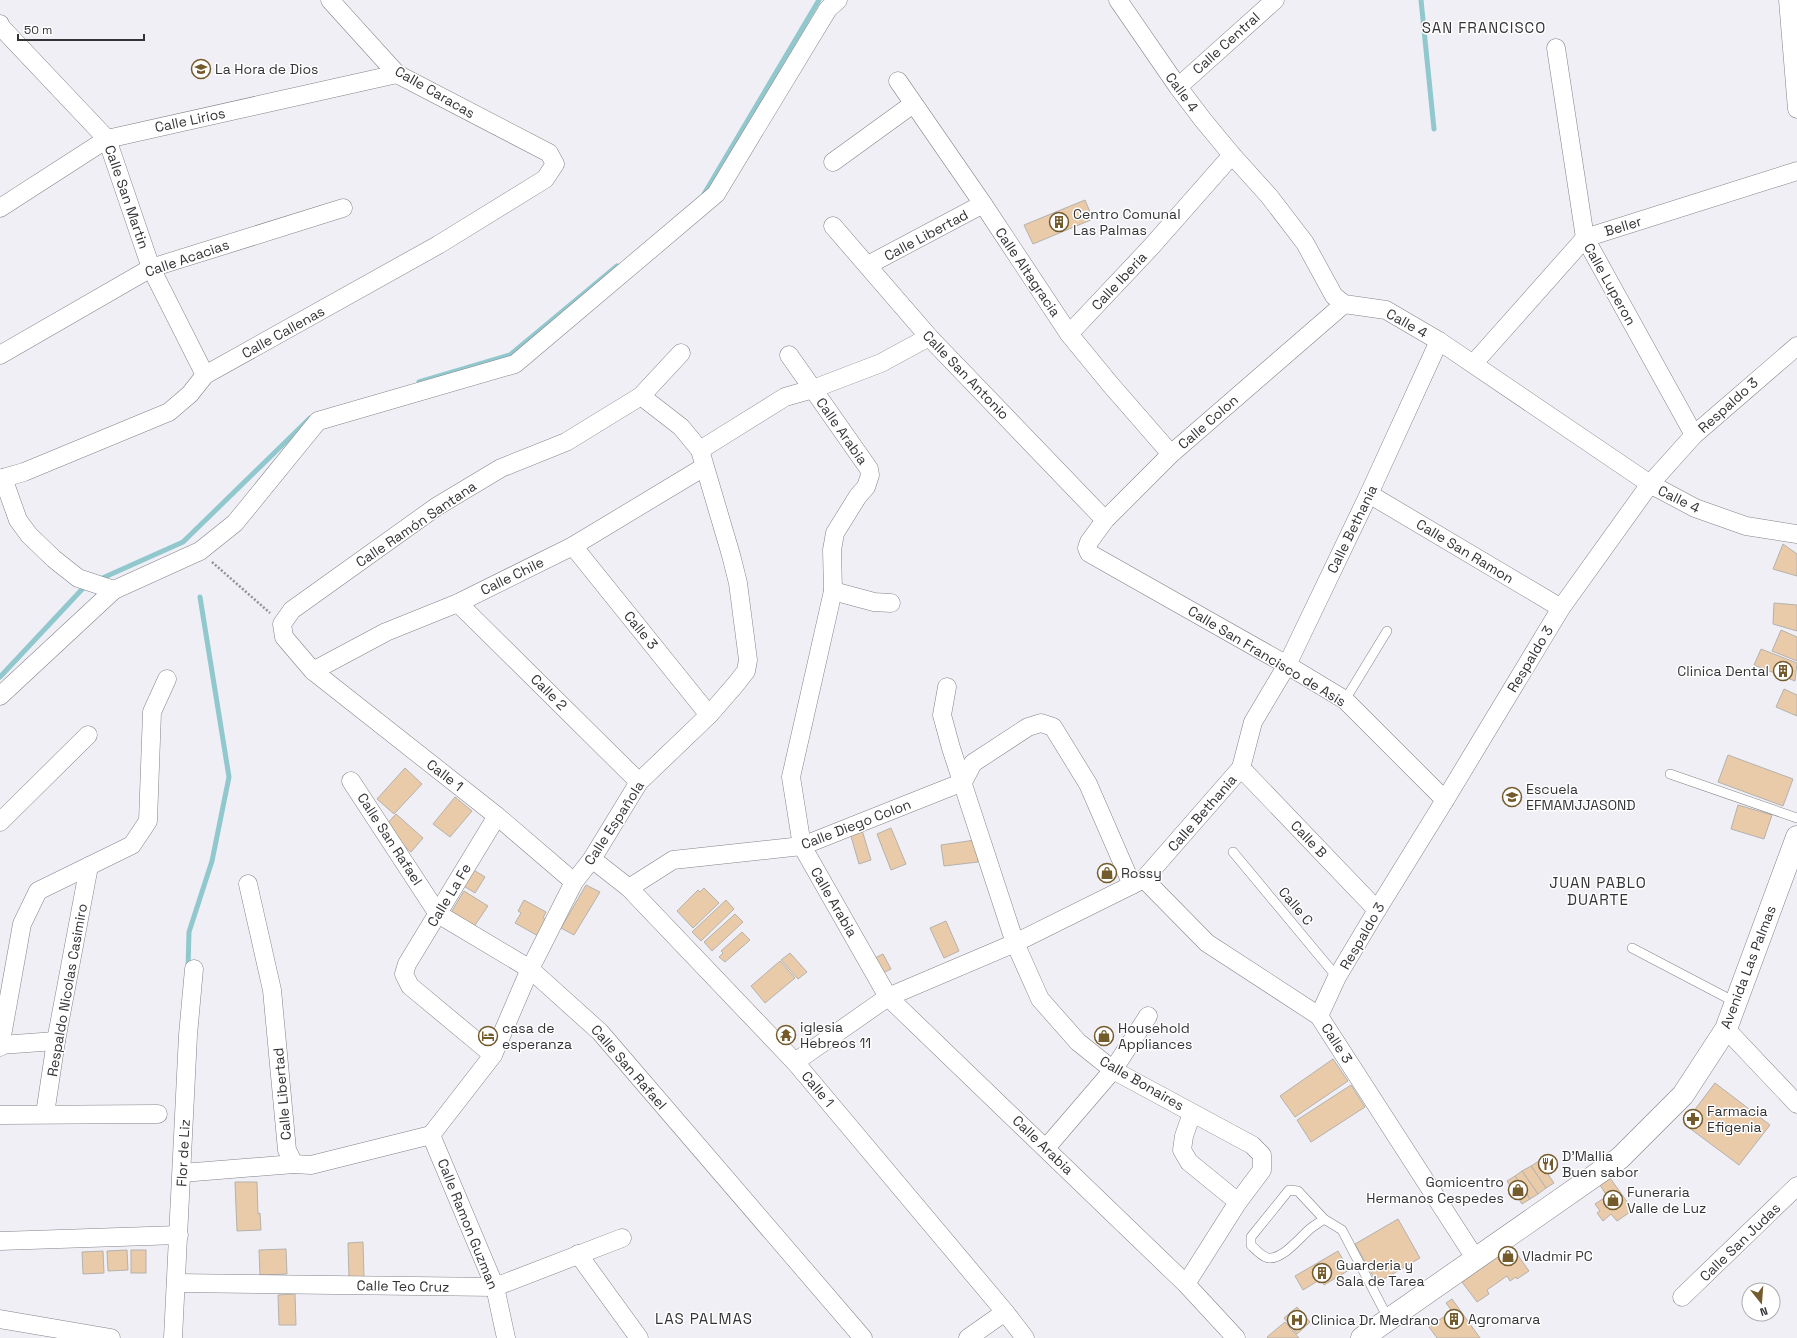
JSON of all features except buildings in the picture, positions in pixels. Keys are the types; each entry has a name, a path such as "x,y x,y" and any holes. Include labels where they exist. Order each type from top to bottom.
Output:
{"street":[{"name":"Calle Caracas","path":"330,0 397,74 549,153 555,164"},
{"path":"0,696 114,590 200,551 235,523 318,421 515,364 716,194 828,10 838,0"},
{"name":"Calle 4","path":"1118,0 1178,87 1232,156 1270,196 1305,243 1334,296 1344,304 1386,310 1474,363 1650,484 1695,508 1746,526 1797,534"},
{"name":"Calle Central","path":"1178,87 1275,0"},
{"path":"1788,0 1794,34 1797,109"},
{"name":"Calle San Martin","path":"0,27 108,138 151,268 205,375"},
{"name":"Calle Luperon","path":"1556,48 1585,238 1694,435"},
{"name":"Calle Lirios","path":"0,208 108,138 397,74"},
{"name":"Calle Altagracia","path":"898,81 983,204 1069,334 1171,454"},
{"path":"833,162 913,104"},
{"name":"Calle Iberia","path":"1069,334 1151,247 1232,156"},
{"name":"Calle Callenas","path":"2,478 24,472 169,412 190,394 205,375 438,245 545,179 555,164"},
{"name":"Beller","path":"1474,363 1585,238 1797,172"},
{"name":"Calle Libertad","path":"868,265 983,204"},
{"name":"Calle Acacias","path":"0,354 151,268 343,208"},
{"name":"Calle San Antonio","path":"833,226 929,337 1105,520"},
{"name":"Calle Colon","path":"1089,553 1089,542 1105,520 1171,454 1344,304"},
{"name":"Calle Chile","path":"313,671 386,632 458,602 573,546 702,459 785,397 813,389 881,363 929,337"},
{"name":"Calle Bethania","path":"795,1062 888,997 1015,943 1138,882 1241,768 1254,722 1287,665 1369,494 1439,341"},
{"name":"Respaldo 3","path":"1319,1016 1337,977 1561,608 1650,484 1694,435 1797,346"},
{"name":"Calle Ramón Santana","path":"287,617 436,507 501,468 566,442 641,396 681,353"},
{"name":"Calle Arabia","path":"789,355 869,468 870,474 866,487 858,496 835,533 832,550 833,591 791,777 802,846 888,997 1186,1284 1236,1338"},
{"path":"641,396 681,427 702,459"},
{"name":"Calle Española","path":"431,1135 493,1055 530,969 574,882 592,859 639,782 709,714 746,671 748,660 738,583 732,556 702,459"},
{"path":"2,478 18,520 29,535 54,559 78,578 114,590"},
{"name":"Calle San Ramon","path":"1369,494 1561,608"},
{"name":"Calle 3","path":"573,546 709,714"},
{"name":"Calle San Francisco de Asis","path":"1089,553 1287,665 1345,700 1445,800"},
{"path":"833,591 874,602 891,603"},
{"name":"Calle 2","path":"458,602 639,782"},
{"name":"Calle 1","path":"287,617 284,637 313,671 497,816 574,882"},
{"path":"56,1041 0,1046 22,924 38,891 132,845 148,821 152,712 167,679"},
{"name":"Calle Bonaires","path":"947,687 942,715 962,782 1015,943 1040,999 1078,1042 1113,1070 1252,1145 1262,1155 1262,1170 1238,1202 1186,1284"},
{"path":"962,782 973,763 1028,727 1041,723 1053,727 1088,784 1138,882"},
{"path":"0,822 88,735"},
{"name":"Calle B","path":"1241,768 1377,910"},
{"name":"Calle San Rafael","path":"351,781 438,914 530,969 600,1032 856,1336"},
{"name":"Calle Diego Colon","path":"629,888 673,860 802,846 962,782"},
{"name":"Calle La Fe","path":"493,1055 410,986 404,974 407,964 497,816"},
{"name":"Avenida Las Palmas","path":"1362,1338 1620,1158 1683,1095 1726,1029 1797,837"},
{"name":"Calle 1","path":"592,859 629,888 795,1062 1005,1312 1025,1338"},
{"name":"Respaldo Nicolas Casimiro","path":"45,1114 56,1041 89,866"},
{"name":"Calle 3","path":"1138,882 1206,942 1319,1016 1475,1258"},
{"name":"Calle Libertad","path":"248,884 272,990 287,1150 294,1164"},
{"name":"Flor de Liz","path":"173,1338 188,1035 194,969"},
{"path":"1046,1148 1113,1070 1148,1016"},
{"path":"1726,1029 1797,1104"},
{"path":"1192,1113 1184,1136 1182,1150 1189,1162 1238,1202"},
{"path":"0,1115 158,1114"},
{"path":"182,1173 294,1164 311,1165 431,1135"},
{"name":"Calle Ramon Guzman","path":"431,1135 495,1286 506,1338"},
{"name":"Calle San Judas","path":"1682,1297 1797,1186"},
{"path":"0,1241 179,1235"},
{"name":"Calle Teo Cruz","path":"176,1283 495,1286 622,1238"},
{"path":"578,1254 638,1338"},
{"path":"968,1338 1005,1312"},
{"path":"0,1320 111,1338"}],"lane":[{"path":"1345,700 1387,631"},
{"path":"1670,774 1797,818"},
{"name":"Calle C","path":"1233,852 1337,977"},
{"path":"1632,948 1735,1002"},
{"path":"1324,1219 1278,1256 1268,1258 1259,1253 1251,1245 1251,1237 1289,1190 1298,1191 1324,1219 1342,1230 1389,1320"}],"path":[{"path":"200,551 287,617"}],"waterway":[{"path":"704,194 819,0"},
{"path":"1421,0 1434,129"},
{"path":"419,382 510,355 617,266"},
{"path":"98,580 183,542 310,418"},
{"path":"0,677 87,584"},
{"path":"188,969 189,932 212,861 229,777 200,597"}],"place":[{"name":"La Hora de Dios","path":"201,69"},
{"name":"Centro Comunal Las Palmas","path":"1059,222"},
{"name":"Clinica Dental","path":"1783,671"},
{"name":"Escuela EFMAMJJASOND","path":"1512,797"},
{"name":"Rossy","path":"1107,873"},
{"name":"iglesia Hebreos 11","path":"786,1035"},
{"name":"casa de esperanza","path":"488,1036"},
{"name":"Household Appliances","path":"1104,1036"},
{"name":"Farmacia Efigenia","path":"1693,1119"},
{"name":"D'Mallia Buen sabor","path":"1548,1164"},
{"name":"Gomicentro Hermanos Cespedes","path":"1518,1190"},
{"name":"Funeraria Valle de Luz","path":"1613,1200"},
{"name":"Vladmir PC","path":"1508,1256"},
{"name":"Guarderia y Sala de Tarea","path":"1322,1273"},
{"name":"Agromarva","path":"1454,1319"},
{"name":"Clinica Dr. Medrano","path":"1297,1320"}],"district":[{"name":"SAN FRANCISCO","path":"1484,27"},
{"name":"JUAN PABLO DUARTE","path":"1598,890"},
{"name":"LAS PALMAS","path":"704,1318"}]}
